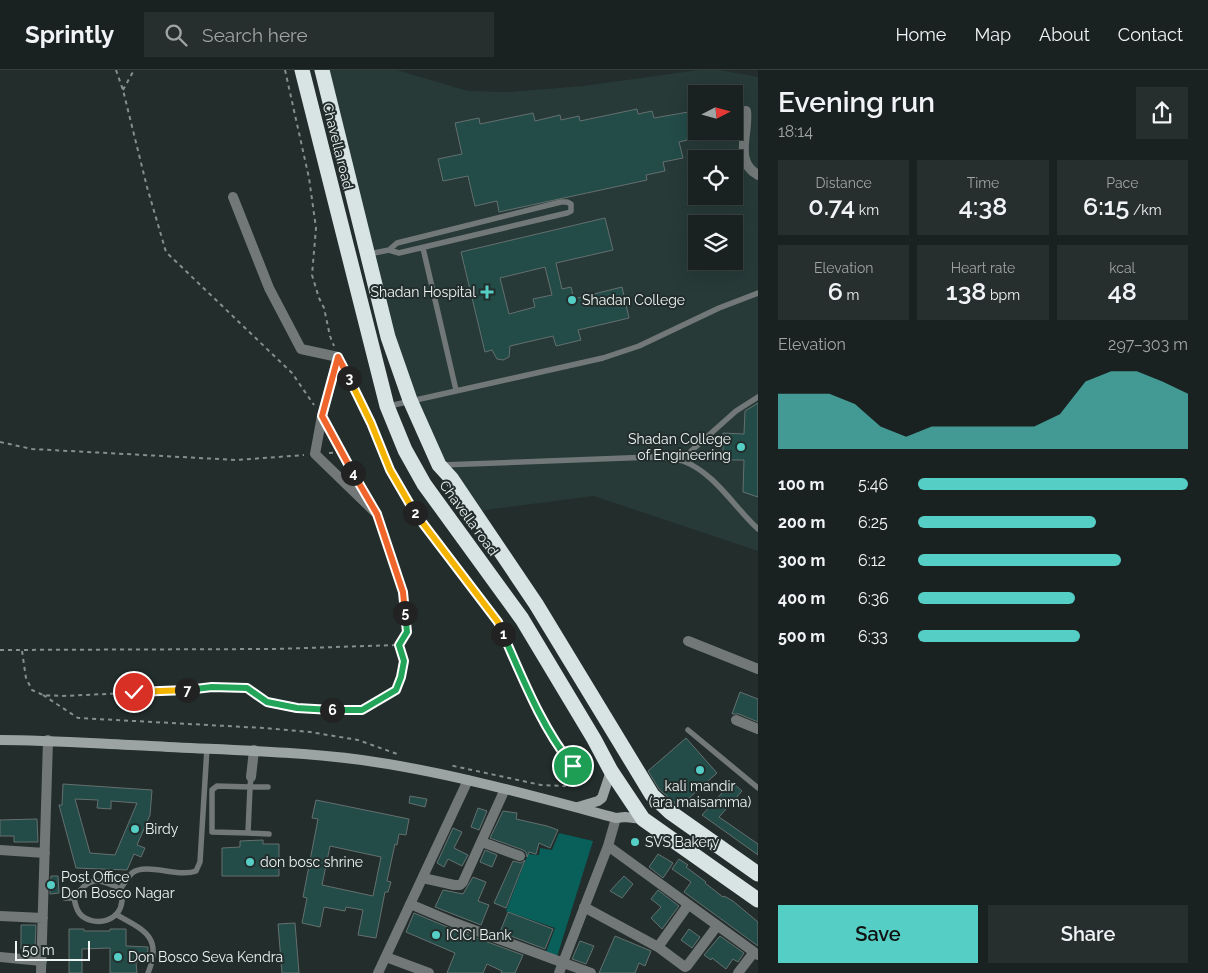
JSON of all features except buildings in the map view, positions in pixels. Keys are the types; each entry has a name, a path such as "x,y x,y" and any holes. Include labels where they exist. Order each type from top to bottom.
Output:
{"highway":[{"name":"Chavella road","path":"302,70 387,406 405,450 424,484 522,619 611,771 643,819 758,900"},
{"name":"Chavella road","path":"322,70 388,337 410,400 439,465 451,478 536,604 652,795 670,812 758,874"}],"main road":[{"path":"0,740 48,740 254,750 362,760 468,780 616,818 643,819"},
{"path":"578,807 602,798 611,771"}],"street":[{"path":"746,111 747,120 742,150 751,171 758,175"},
{"path":"233,197 269,288 300,349 338,357 322,416 315,454 377,514"},
{"path":"688,641 758,669"},
{"path":"736,720 758,729"},
{"path":"42,973 48,740"},
{"path":"251,782 254,750"},
{"path":"378,973 468,780"},
{"path":"422,878 460,885 482,842 505,789"},
{"path":"559,973 608,846 616,818"},
{"path":"482,842 520,856"},
{"path":"608,846 756,953 738,973"},
{"path":"0,850 45,853"},
{"path":"410,904 592,973"},
{"path":"658,947 688,905"},
{"path":"584,908 658,947 686,967 717,926"},
{"path":"0,916 43,918"},
{"path":"0,957 42,961"},
{"path":"386,957 429,973"}],"lane":[{"path":"367,254 389,250 399,253 567,214 571,211 571,204 560,202 397,243 389,250"},
{"path":"423,248 456,390"},
{"path":"387,406 604,358 639,346 719,308 758,293"},
{"path":"681,460 736,411 758,397"},
{"path":"439,465 652,457 681,460 697,467 716,484 758,529"},
{"path":"688,730 758,788"},
{"path":"120,889 106,881 85,884 74,898 75,906 81,915 94,922 107,921 117,915 122,901 120,889 132,873 141,870 186,873 196,871 198,867 207,748"},
{"path":"248,833 251,782"},
{"path":"268,787 251,782 217,786 212,790 212,832 269,834"},
{"path":"65,898 74,898"},
{"path":"117,915 145,931 152,941 154,952 148,973"}],"path":[{"path":"116,70 166,252 292,373 322,416 359,483"},
{"path":"123,90 134,70"},
{"path":"285,70 309,178 316,228 312,275 338,357 371,423 390,470 410,506 498,622 547,729 564,756 573,766 573,777 565,786 541,786 445,764"},
{"path":"0,442 32,449 228,459 342,452"},
{"path":"43,696 172,691 212,687 247,688 267,702 297,708 362,710 396,690 404,661 399,645 407,632 403,592 377,514"},
{"path":"0,650 273,649 399,645"},
{"path":"22,650 26,678 32,690 78,718 310,732 358,740 401,756"}],"shaded area":[{"name":"Shadan College","path":"327,70 397,70 468,91 509,92 583,86 699,70 720,70 758,77 758,551 594,496 478,511 440,453 422,417 392,326"},
{"path":"559,833 593,841 557,957 546,952 555,928 506,911 528,854 539,855 540,848 552,850"}],"place":[{"name":"Shadan Hospital","path":"487,292"},
{"name":"Shadan College","path":"572,300"},
{"name":"Shadan College of Engineering","path":"741,447"},
{"name":"kali mandir (ara maisamma)","path":"700,770"},
{"name":"Birdy","path":"135,829"},
{"name":"SVS Bakery","path":"635,842"},
{"name":"don bosc shrine","path":"250,862"},
{"name":"Post Office Don Bosco Nagar","path":"51,885"},
{"name":"ICICI Bank","path":"436,935"},
{"name":"Don Bosco Seva Kendra","path":"118,957"}],"route":[{"path":"134,692 212,687 247,688 267,702 297,708 312,710 362,710 396,690 404,661 399,645 407,632 403,592 377,514 322,416 338,357 371,423 390,470 410,506 498,622 547,729 564,756 573,766"}]}
